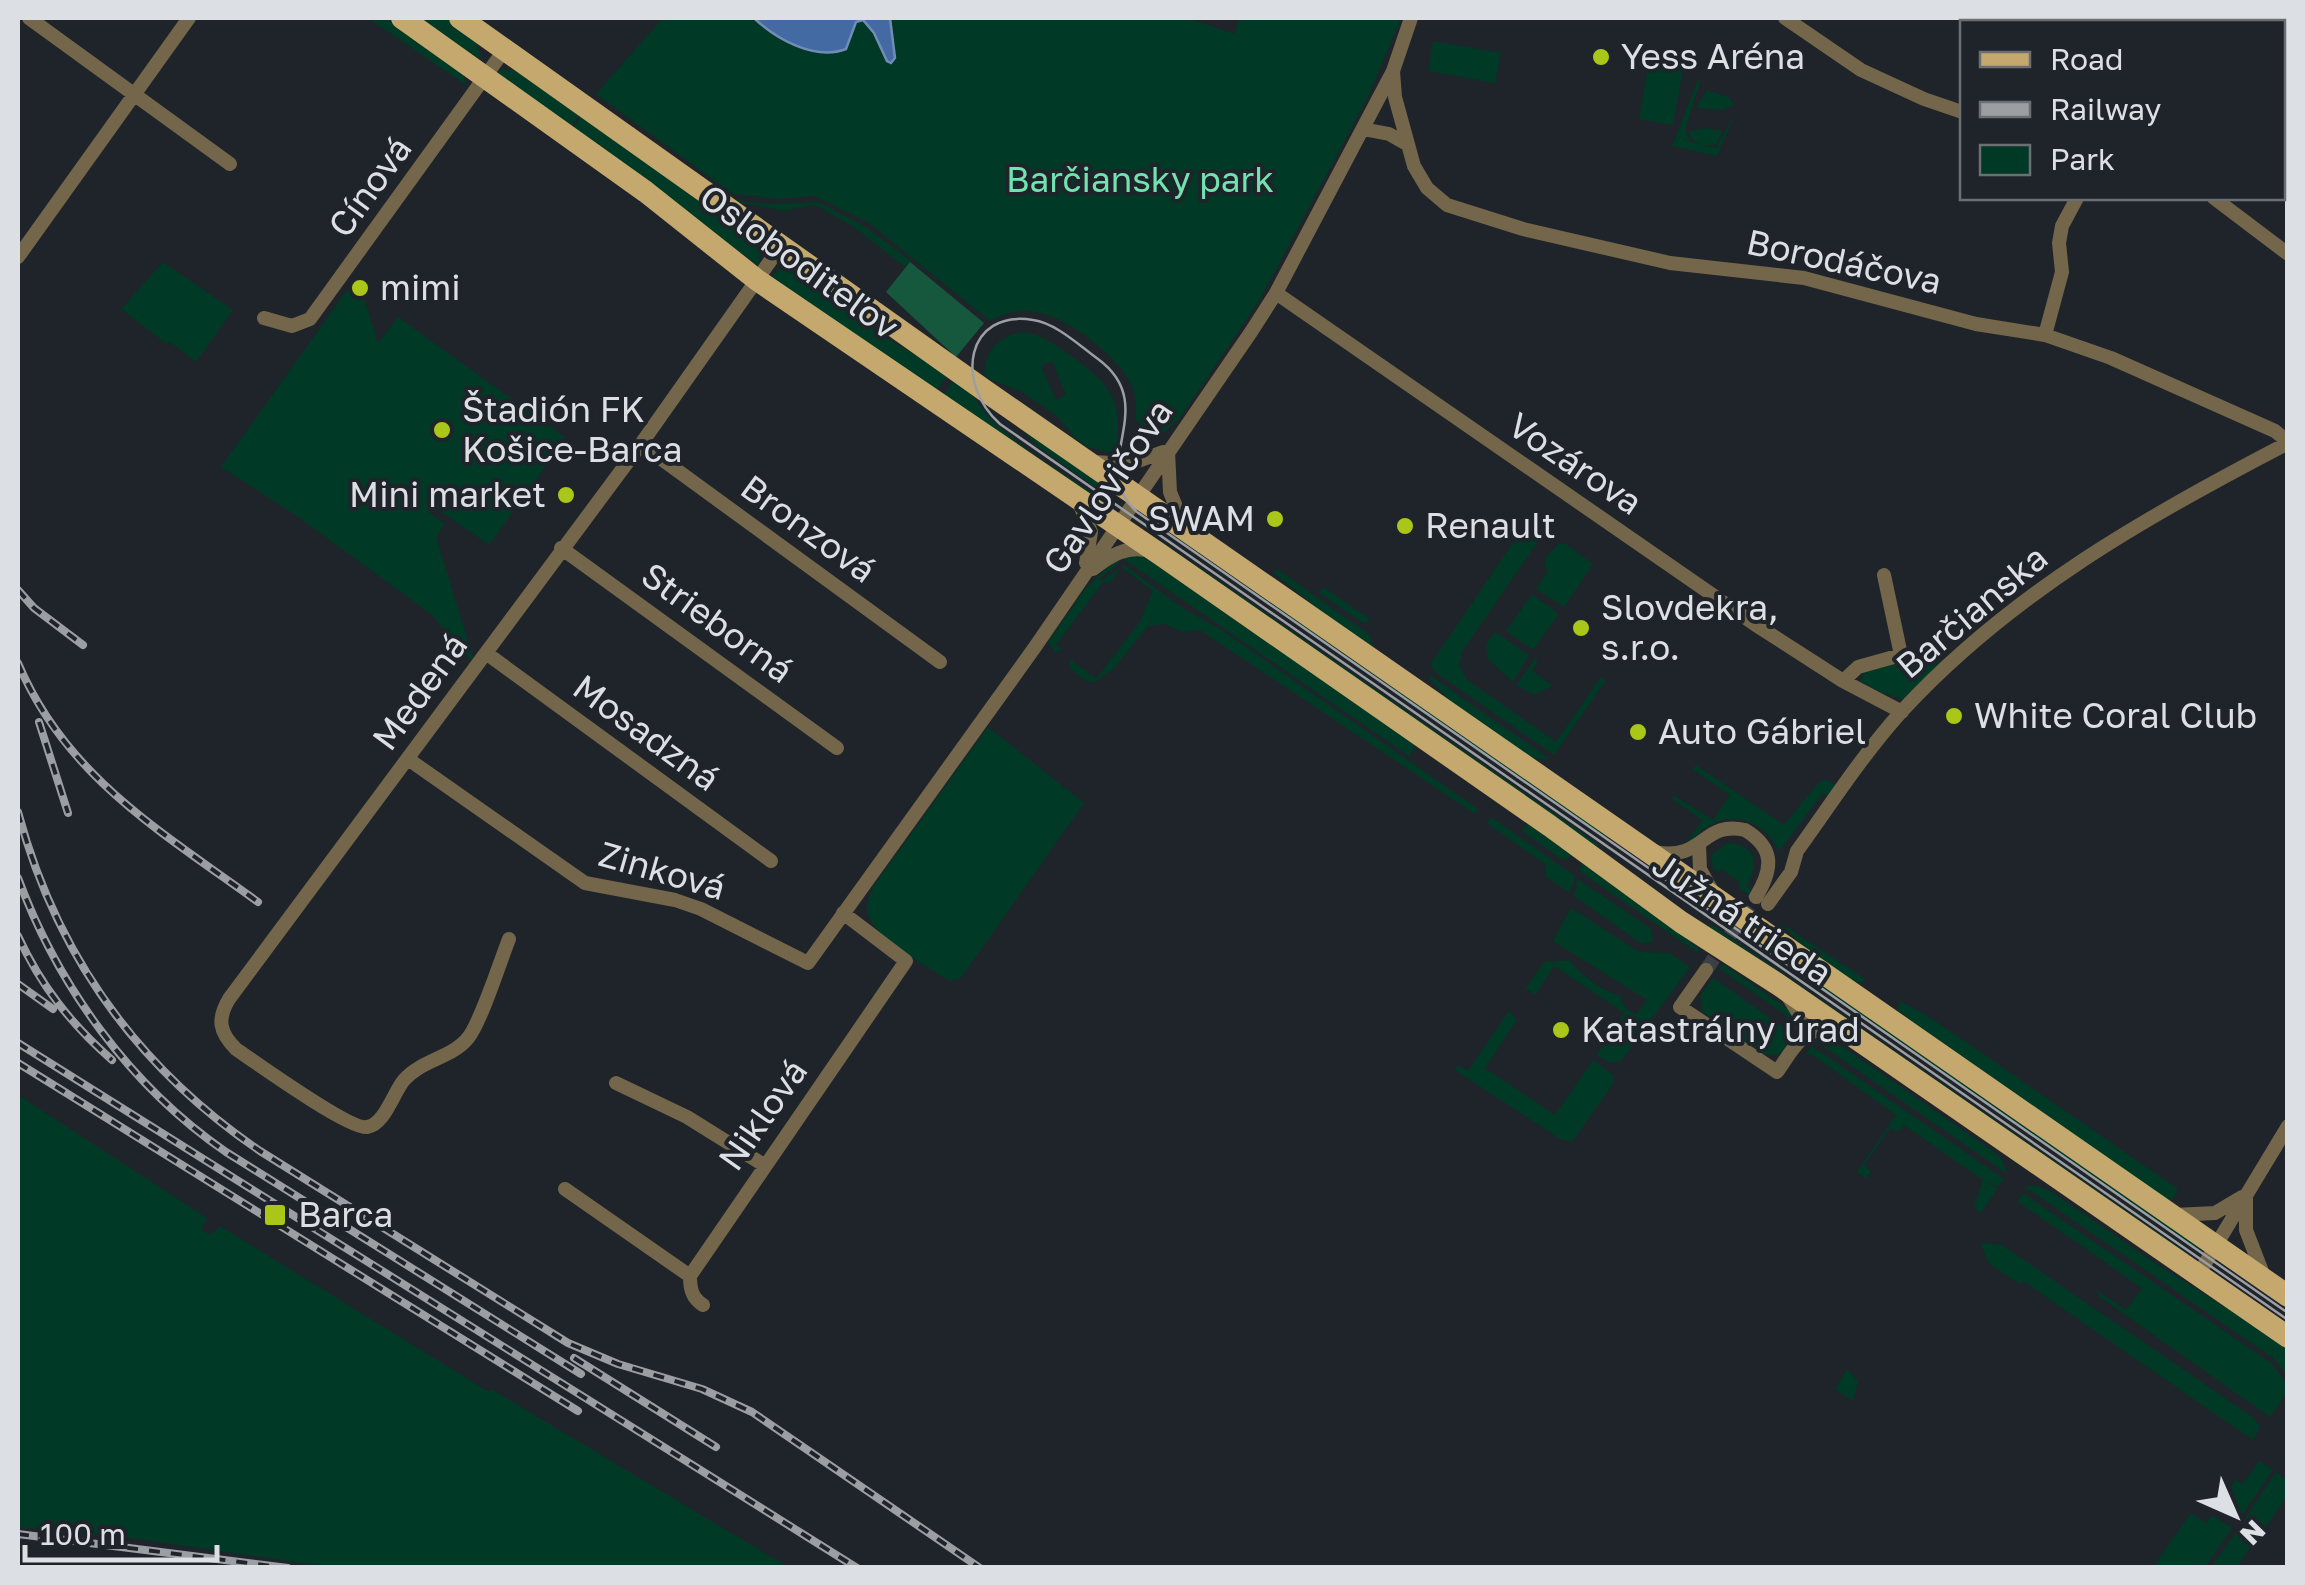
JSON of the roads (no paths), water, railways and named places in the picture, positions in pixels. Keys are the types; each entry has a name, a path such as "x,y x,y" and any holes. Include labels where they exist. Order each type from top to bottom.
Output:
{"main road":[{"name":"Osloboditeľov","path":"402,18 646,192 756,280 1161,555"},
{"name":"Osloboditeľov","path":"460,18 1187,531"},
{"name":"Južná trieda","path":"1187,531 2288,1296"},
{"name":"Južná trieda","path":"1161,555 1550,826 1652,902 2288,1338"}],"street":[{"path":"29,18 230,164"},
{"path":"18,257 189,18"},
{"name":"Gavlovičova","path":"808,963 1081,580 1276,293 1393,70 1411,18"},
{"path":"1784,18 1861,70 1960,111"},
{"name":"Cínová","path":"264,318 292,326 310,319 505,49"},
{"name":"Borodáčova","path":"1393,70 1394,98 1414,166 1436,198 1475,216 1670,263 1804,278 1976,324 2045,335 2111,358 2275,432 2288,442"},
{"path":"1363,130 1389,134 1405,143"},
{"path":"2045,335 2062,272 2062,226 2076,200"},
{"path":"2217,200 2288,254"},
{"name":"Medená","path":"509,939 466,1041 414,1070 376,1123 367,1128 334,1114 236,1049 220,1026 221,1013 641,444 780,246"},
{"name":"Vozárova","path":"1276,293 1720,599 1843,681 1902,712"},
{"name":"Barčianska","path":"1699,846 1708,835 1730,828 1745,830 1759,840 1768,856 1769,868 1762,900 1791,872 1797,851 1902,712 1976,640 2042,586 2173,502 2288,442"},
{"name":"Bronzová","path":"641,444 940,662"},
{"path":"1087,461 1130,464 1154,458 1168,449 1172,500 1187,531"},
{"path":"1076,498 1091,532 1081,580"},
{"name":"Strieborná","path":"561,548 837,748"},
{"path":"1081,580 1107,558 1127,549 1161,555"},
{"path":"1843,681 1858,668 1900,655 1884,574"},
{"name":"Mosadzná","path":"486,653 772,861"},
{"name":"Zinková","path":"408,759 585,883 688,904 738,925 808,963"},
{"path":"1649,851 1674,855 1699,846 1700,869 1718,900"},
{"name":"Niklová","path":"690,1276 906,960 843,913"},
{"path":"1706,970 1680,1007 1777,1072 1802,1036 1825,1028 1851,1036"},
{"path":"1779,986 1799,1013 1802,1036"},
{"path":"616,1084 687,1117 764,1165"},
{"path":"2198,1276 2288,1126"},
{"path":"565,1189 690,1276 690,1288 703,1305"},
{"path":"2169,1214 2215,1213 2247,1193"},
{"path":"2247,1193 2246,1230 2267,1282"}],"water":[{"path":"754,18 890,18 895,58 891,63 887,61 863,20 856,22 846,49 822,52 785,40"}],"tunnel":[{"path":"1706,970 1756,897"}],"tram line":[{"path":"2288,1313 1137,512 1123,494 1118,475 1124,397 1116,377 1076,342 1033,320 1010,320 993,326 981,337 974,352 976,389 1000,424 2288,1320"}],"railway":[{"path":"18,590 34,608 83,645"},
{"path":"18,663 62,739 90,770 153,826 258,902"},
{"path":"39,722 68,813"},
{"path":"18,812 34,864 79,960 140,1045 216,1118 260,1151 568,1343 618,1364 702,1389 752,1412 980,1568"},
{"path":"18,878 54,957 101,1031 159,1097 191,1126 226,1152 581,1374"},
{"path":"18,936 58,1003 112,1060"},
{"path":"18,984 53,1009"},
{"path":"18,1043 857,1568"},
{"path":"18,1063 578,1411"},
{"path":"574,1358 716,1447"},
{"path":"18,1534 288,1568"}],"place":[{"name":"Yess Aréna","path":"1601,57"},
{"name":"mimi","path":"360,288"},
{"name":"Štadión FK Košice-Barca","path":"442,430"},
{"name":"Mini market","path":"566,495"},
{"name":"SWAM","path":"1275,519"},
{"name":"Renault","path":"1405,526"},
{"name":"Slovdekra, s.r.o.","path":"1581,628"},
{"name":"White Coral Club","path":"1954,716"},
{"name":"Auto Gábriel","path":"1638,732"},
{"name":"Katastrálny úrad","path":"1561,1030"},
{"name":"Barca","path":"275,1215"}],"park label":[{"name":"Barčiansky park","path":"1140,180"}]}
